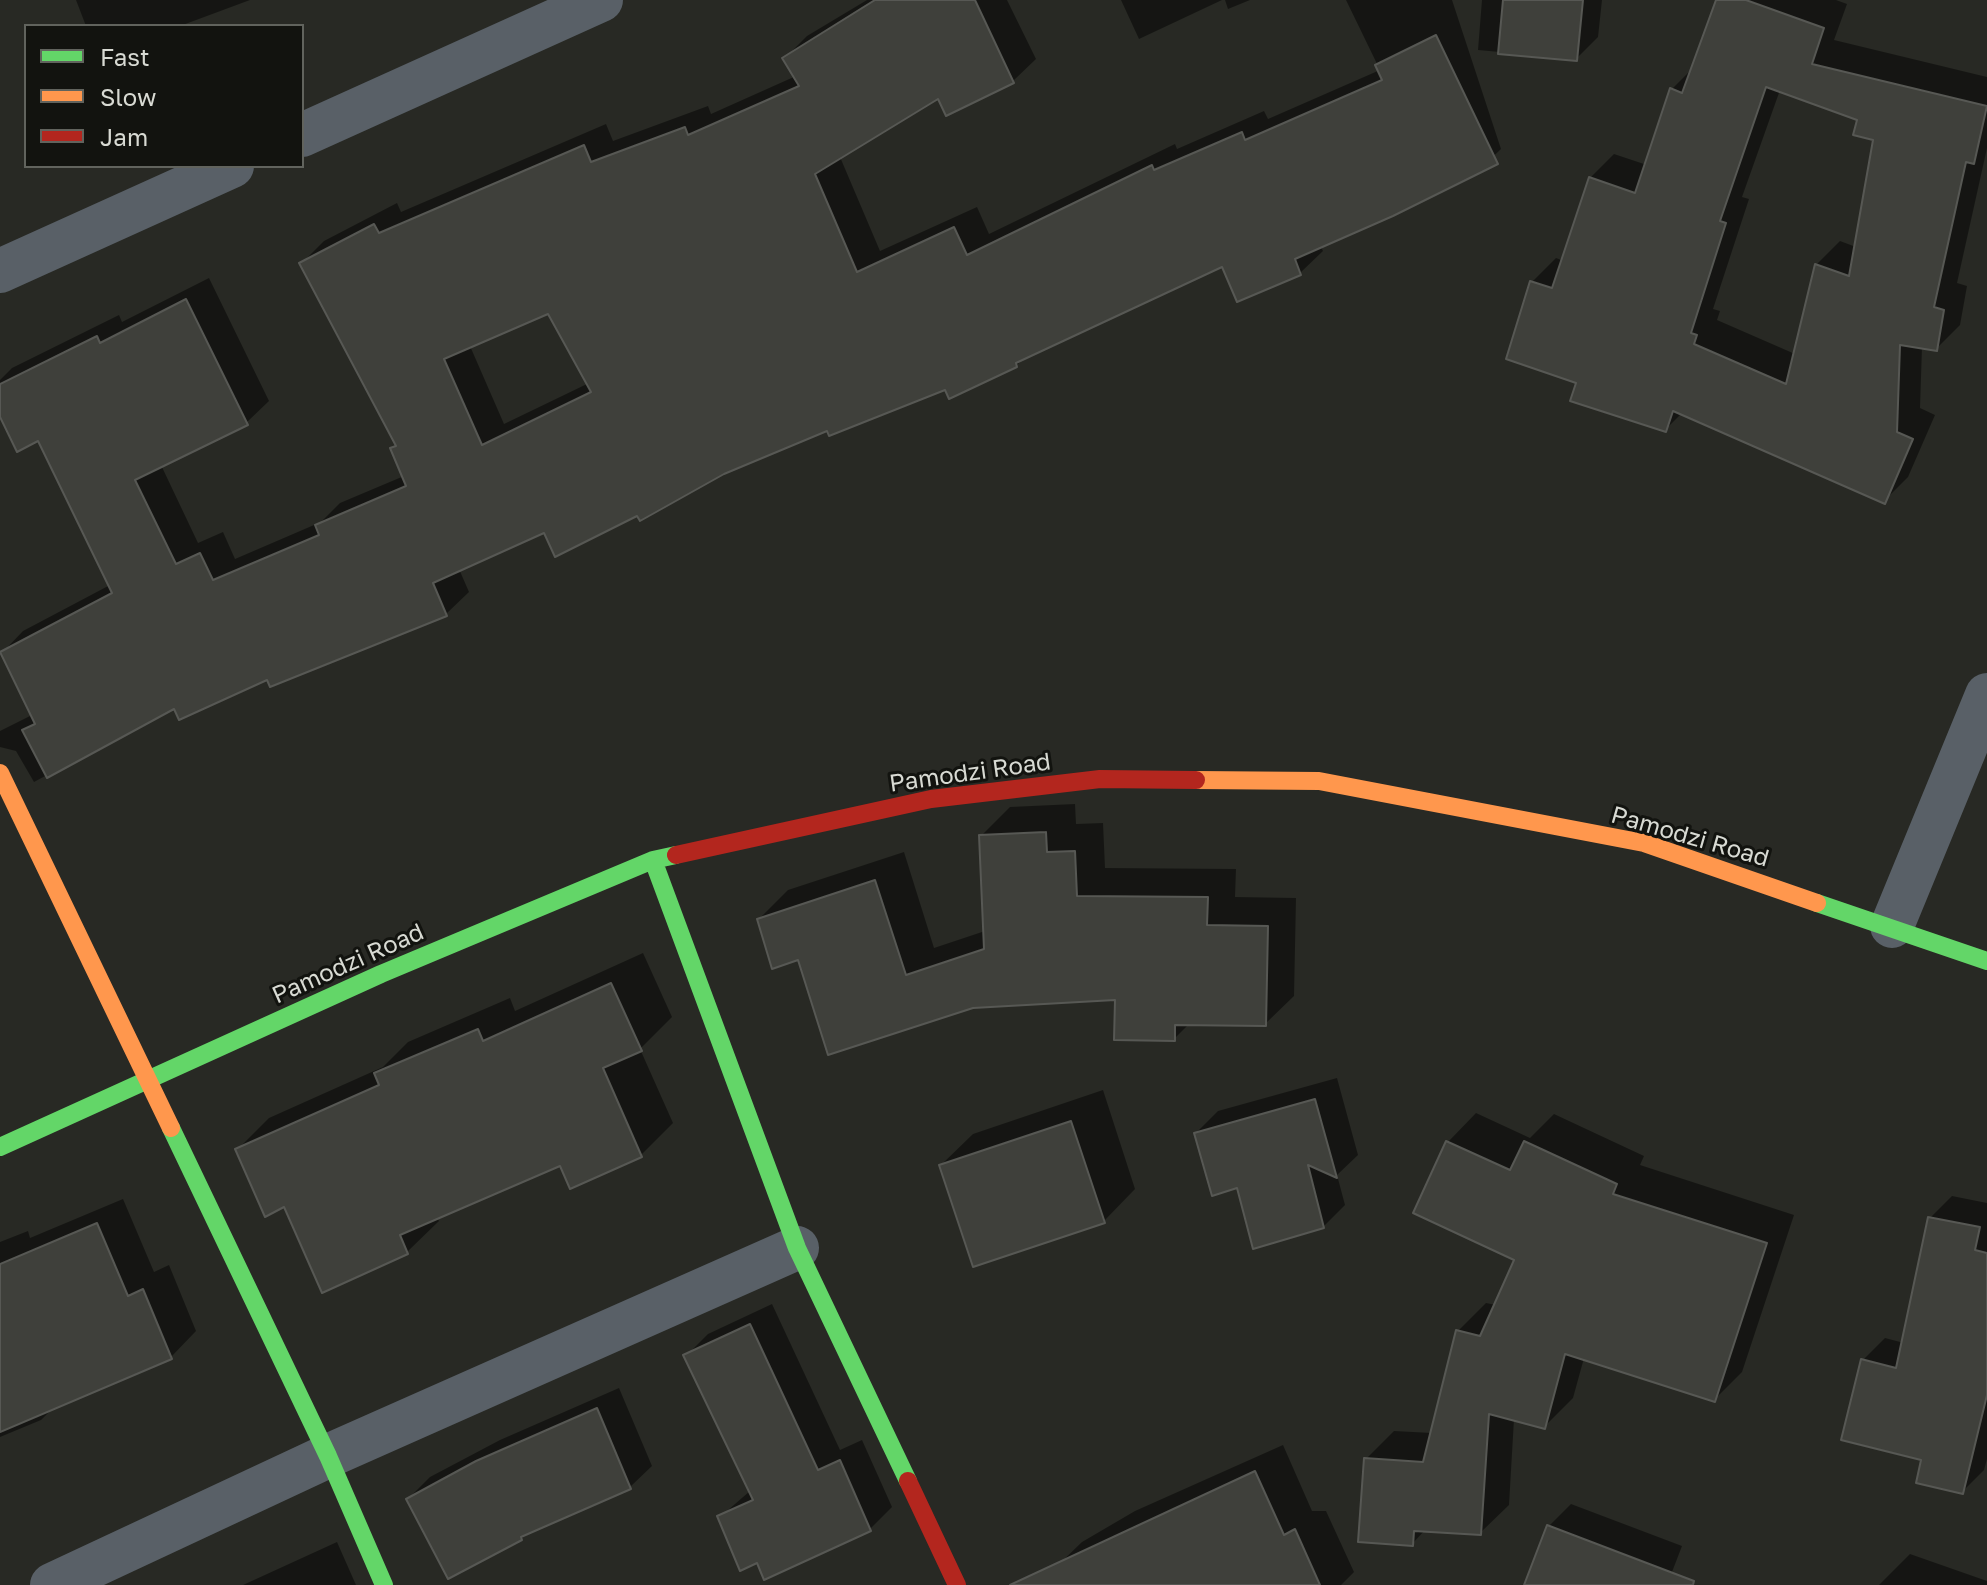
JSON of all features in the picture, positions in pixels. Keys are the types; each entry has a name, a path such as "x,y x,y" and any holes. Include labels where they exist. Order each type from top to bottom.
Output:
{"street":[{"path":"304,134 601,0"},
{"path":"0,271 228,168"},
{"path":"1892,926 1987,695"},
{"path":"0,773 328,1456 384,1585"},
{"name":"Pamodzi Road","path":"0,1147 381,974 653,860 931,799 1084,781 1319,781 1644,843 1987,961"},
{"path":"653,860 797,1248 957,1585"},
{"path":"52,1585 328,1456 797,1248"}],"building":[{"path":"875,0 975,0 1014,83 946,116 938,99 815,174 857,272 954,227 967,255 1152,165 1154,170 1242,132 1245,140 1382,80 1375,65 1436,35 1498,164 1393,216 1295,259 1301,275 1237,302 1222,267 1016,363 1017,367 949,399 945,390 829,436 827,431 724,474 640,521 637,516 555,557 544,533 433,583 447,616 270,687 267,680 179,720 174,709 47,778 22,730 35,724 0,652 112,593 38,441 17,452 0,417 0,384 97,336 100,343 186,299 248,425 135,480 176,564 200,553 213,580 319,535 315,525 406,486 390,448 396,446 299,263 374,224 379,233 584,145 591,162 685,127 688,135 799,86 782,58","holes":["548,314 591,392 482,445 444,359"]},
{"path":"1503,0 1583,0 1577,61 1498,54"},
{"path":"1716,0 1746,0 1824,28 1812,64 1987,106 1974,164 1966,162 1934,307 1944,310 1937,351 1900,345 1897,432 1913,439 1885,504 1673,411 1666,432 1570,401 1576,383 1506,359 1530,281 1552,288 1589,177 1635,193 1670,88 1682,93","holes":["1766,87 1857,120 1853,135 1873,140 1849,276 1815,264 1786,384 1694,344 1697,335 1691,333 1726,223 1720,221"]},
{"path":"1046,832 1047,852 1075,851 1077,896 1208,897 1207,925 1268,926 1266,1026 1175,1025 1175,1041 1114,1040 1115,1000 973,1008 828,1055 798,960 772,969 757,919 875,880 906,975 984,949 979,835"},
{"path":"611,983 642,1051 603,1068 642,1157 570,1189 560,1166 400,1235 408,1254 322,1293 284,1207 265,1217 235,1149 379,1085 374,1073 478,1029 483,1041"},
{"path":"1315,1099 1337,1178 1308,1165 1324,1228 1253,1249 1237,1188 1212,1196 1194,1133"},
{"path":"1071,1121 1105,1223 973,1267 939,1165"},
{"path":"1446,1141 1510,1170 1524,1141 1617,1184 1613,1194 1767,1243 1715,1402 1565,1354 1545,1429 1489,1414 1481,1535 1414,1531 1413,1546 1358,1542 1364,1458 1423,1462 1456,1330 1480,1336 1514,1260 1413,1213"},
{"path":"1928,1217 1980,1227 1975,1250 1987,1253 1987,1395 1963,1494 1916,1483 1921,1460 1841,1440 1861,1359 1896,1368"},
{"path":"97,1223 128,1296 143,1289 172,1359 0,1432 0,1264"},
{"path":"750,1324 818,1470 840,1460 871,1531 764,1580 757,1563 740,1571 717,1516 753,1500 683,1355"},
{"path":"597,1408 631,1489 521,1537 522,1540 448,1579 406,1499 476,1461"},
{"path":"1255,1471 1284,1535 1295,1529 1320,1585 1010,1585"},
{"path":"1547,1525 1694,1581 1693,1585 1524,1585"}],"traffic: fast":[{"path":"0,1147 381,974 653,860 676,855"},
{"path":"653,860 797,1248 908,1481"},
{"path":"1817,903 1987,961"},
{"path":"171,1128 328,1456 384,1585"}],"traffic: slow":[{"path":"0,773 171,1128"},
{"path":"1196,780 1319,781 1644,843 1817,903"}],"traffic: jam":[{"path":"676,855 931,799 1100,779 1196,780"},
{"path":"908,1481 957,1585"}]}
